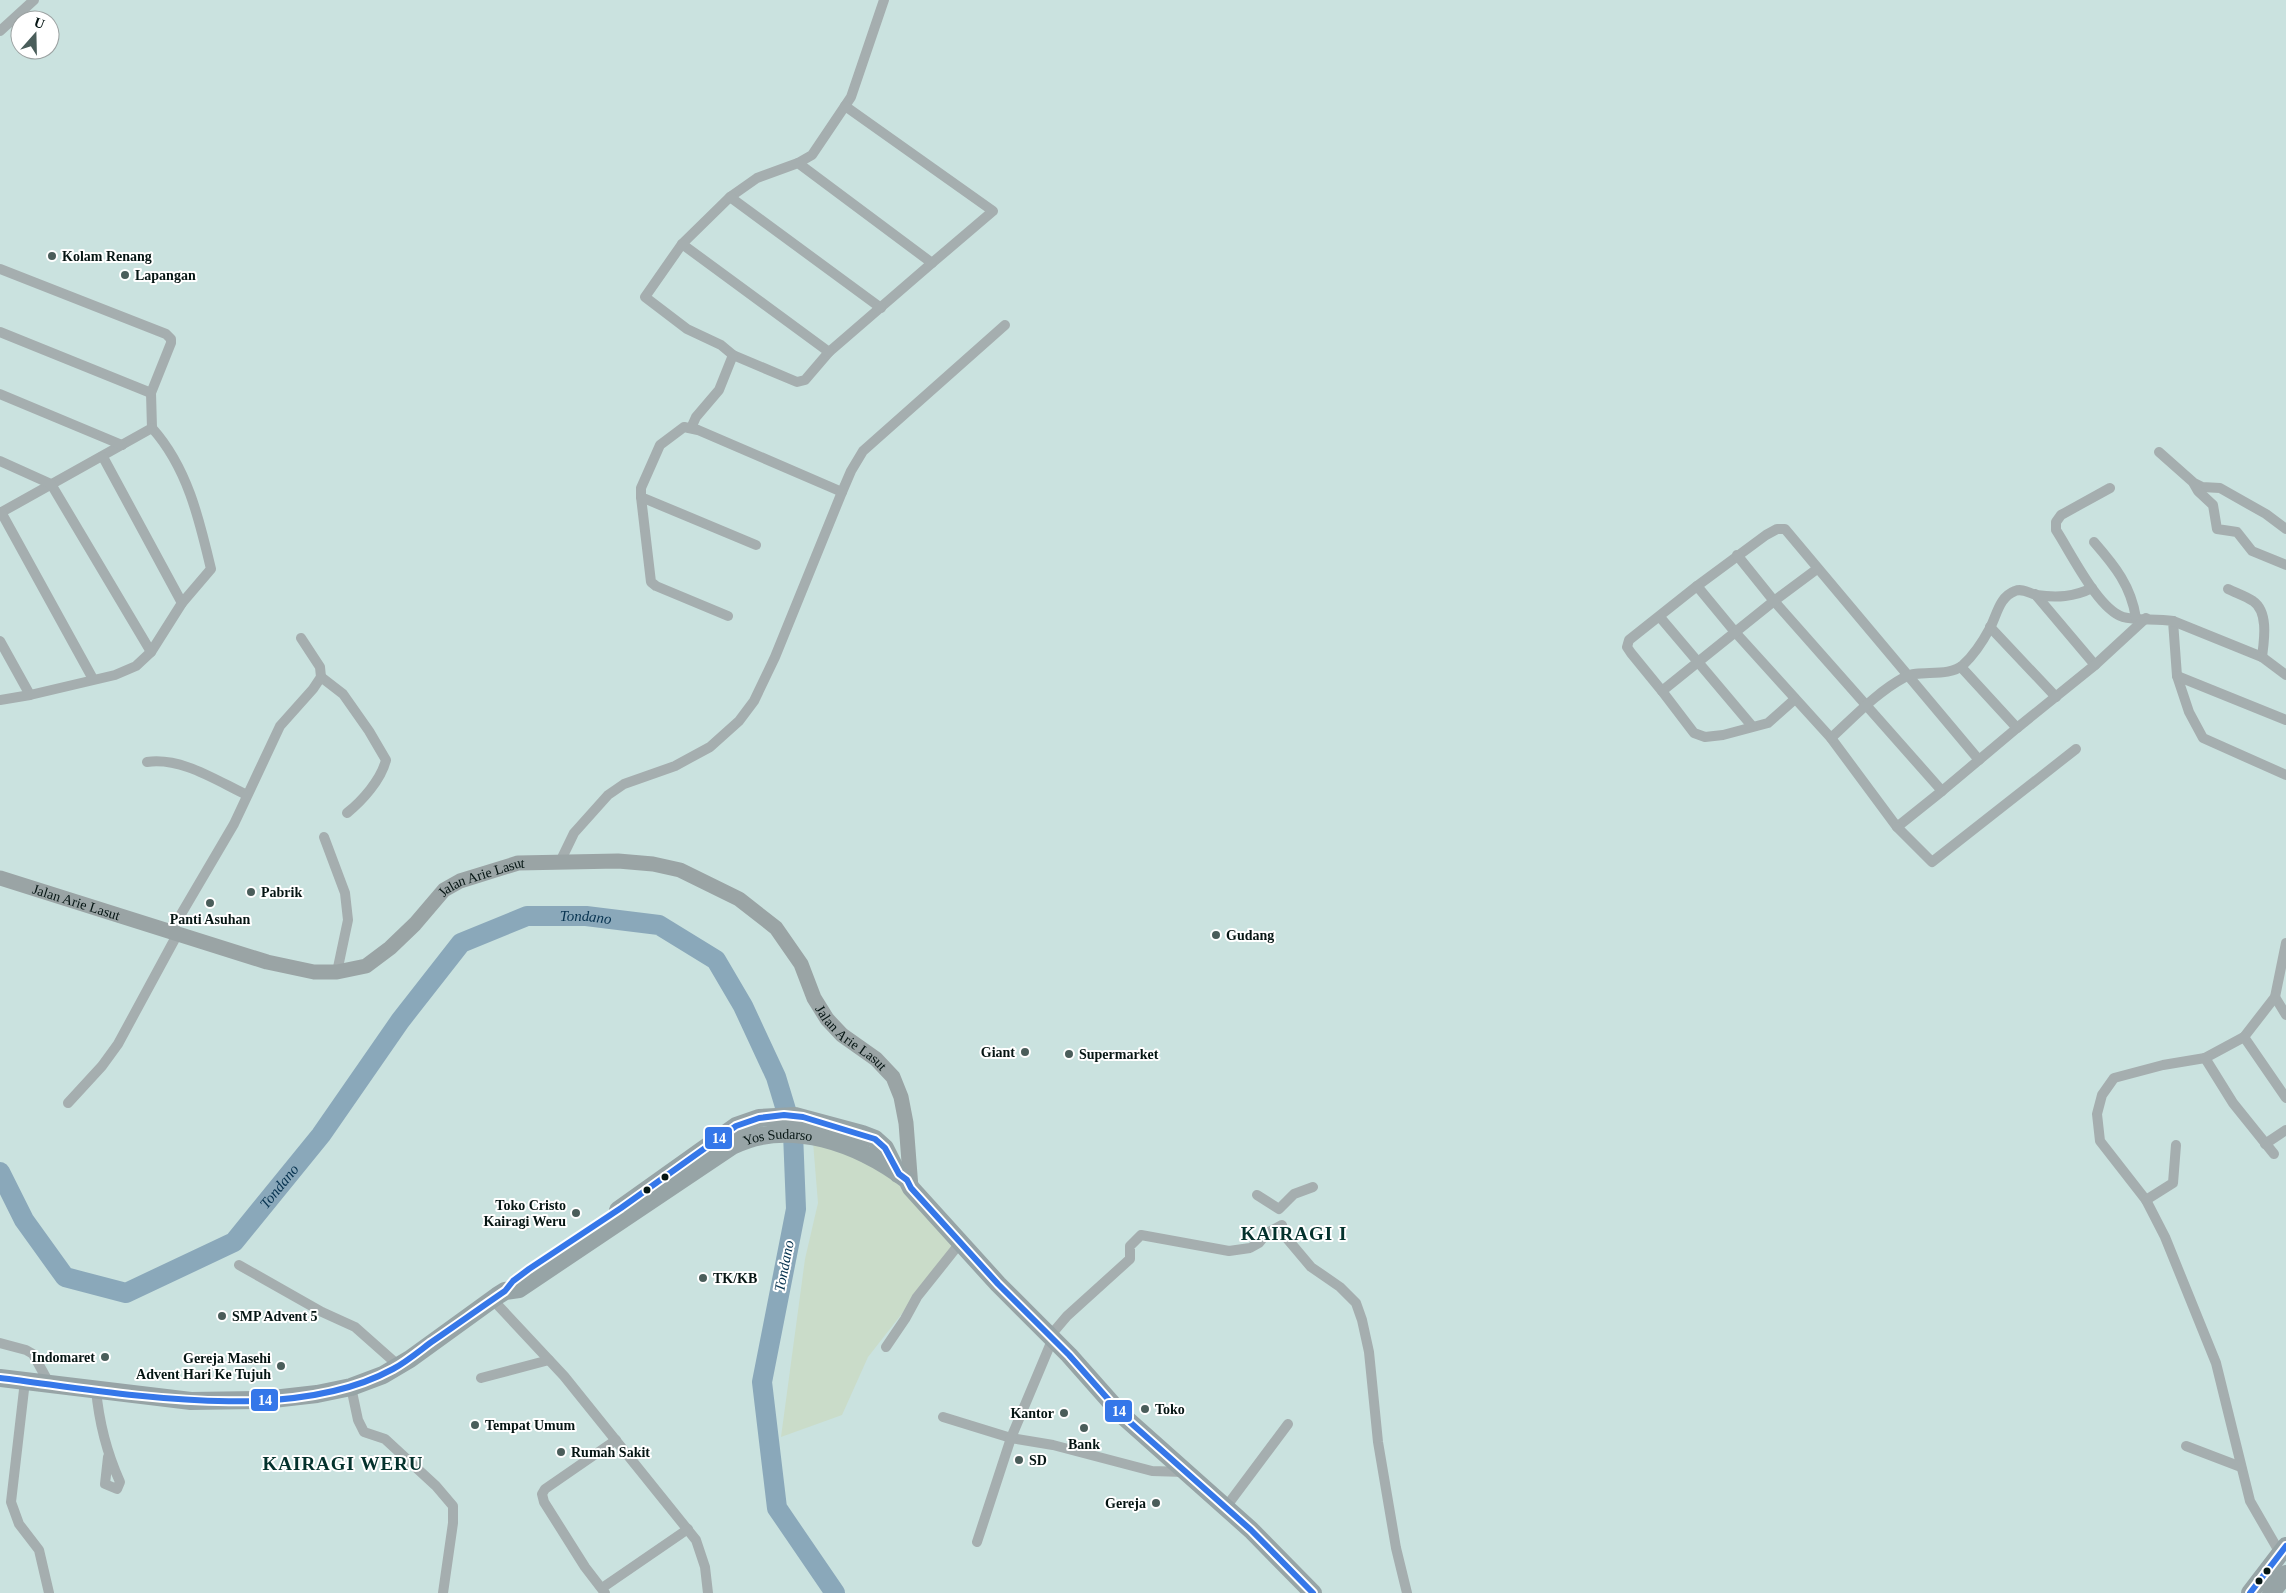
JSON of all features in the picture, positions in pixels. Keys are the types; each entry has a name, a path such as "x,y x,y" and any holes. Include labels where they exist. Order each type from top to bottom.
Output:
{"highway":[{"name":"Yos Sudarso","path":"499,1295 529,1269 607,1218 736,1126 758,1118 795,1116 848,1138 907,1180 911,1188 960,1244 1051,1337 1123,1416 1251,1530 1312,1593"},
{"name":"Yos Sudarso","path":"499,1295 519,1289 732,1146 756,1136 802,1134 848,1138"},
{"path":"0,1378 191,1401 264,1400 317,1394 351,1387 383,1375 399,1366 499,1295"},
{"path":"2250,1593 2283,1550"},
{"path":"2271,1593 2286,1574"}],"main road":[{"name":"Jalan Arie Lasut","path":"0,878 286,968 314,972 337,972 366,966 390,948 416,924 444,890 460,881 518,863 618,861 653,864 680,870 724,890 752,907 776,928 801,964 814,998 827,1019 842,1035 859,1046 893,1077 901,1097 906,1123 911,1188"}],"street":[{"path":"0,31 34,0"},
{"path":"845,106 993,211 829,352 804,380 797,382 733,354 721,345 687,329 645,297 682,244 730,197 757,178 798,163 812,154 851,97 884,0"},
{"path":"798,163 932,263"},
{"path":"730,197 881,308"},
{"path":"682,244 829,352"},
{"path":"0,269 168,336 171,346 151,393 152,428 165,442 195,502 211,569 182,603 151,652 136,666 115,675 0,700"},
{"path":"560,862 574,833 608,795 624,784 675,766 710,748 739,721 754,700 775,657 842,492 863,451 1005,325"},
{"path":"0,332 151,393"},
{"path":"691,428 696,417 719,390 733,354"},
{"path":"0,394 122,445"},
{"path":"728,616 656,586 651,582 641,488 660,445 684,427 691,428 842,492"},
{"path":"94,679 0,512 103,457 152,428"},
{"path":"2159,452 2194,483 2202,487 2220,488 2266,514 2286,529"},
{"path":"103,457 182,603"},
{"path":"0,461 51,484 151,652"},
{"path":"2194,483 2198,491 2212,505 2217,529 2237,532 2252,551 2286,565"},
{"path":"2110,488 2061,515 2055,526 2092,588 2115,613 2129,618 2173,621 2262,657 2286,675"},
{"path":"641,497 756,545"},
{"path":"1795,699 1773,720 1763,725 1752,726 1723,736 1699,736 1627,647 1629,640 1737,555 1772,532 1782,528 1788,532 1906,676 1979,760"},
{"path":"2094,542 2122,576 2141,618"},
{"path":"1737,555 1774,601 1942,791"},
{"path":"1662,691 1817,569"},
{"path":"1698,586 1735,632 1831,738 1897,827 1932,862 2076,750"},
{"path":"1831,738 1866,705 1906,676 1936,673 1961,667 1974,655 1990,627 2001,602 2007,595 2021,590 2035,594 2068,596 2079,594 2092,588"},
{"path":"2228,589 2254,602 2260,609 2264,631 2262,657"},
{"path":"2035,594 2095,665"},
{"path":"1659,616 1752,726"},
{"path":"1897,827 2095,665 2141,618"},
{"path":"2173,621 2177,676 2189,712 2205,740 2286,775"},
{"path":"1990,627 2056,697"},
{"path":"68,1103 102,1066 118,1044 173,934 234,824 280,726 313,689 321,677 320,667 301,638"},
{"path":"0,641 30,695"},
{"path":"1961,667 2018,728"},
{"path":"2177,676 2286,720"},
{"path":"321,677 342,694 364,724 386,760 384,767 371,788 358,804 347,813"},
{"path":"147,762 161,760 187,767 247,796"},
{"path":"324,837 345,893 348,920 337,972"},
{"path":"2283,1550 2250,1501 2216,1363 2165,1237 2146,1200 2100,1141 2097,1114 2102,1095 2114,1078 2163,1064 2205,1058 2244,1037 2275,997 2284,962 2286,943"},
{"path":"2275,997 2286,1015"},
{"path":"2244,1037 2286,1098"},
{"path":"2205,1058 2233,1103 2274,1154"},
{"path":"2265,1144 2286,1130"},
{"path":"2146,1200 2173,1183 2176,1144"},
{"path":"1279,1209 1294,1194 1313,1187"},
{"path":"1257,1195 1279,1209 1284,1235 1311,1267 1340,1287 1356,1303 1362,1320 1368,1352 1378,1442 1396,1548 1407,1593"},
{"path":"976,1542 1011,1438 1051,1337 1068,1316 1130,1259 1130,1246 1141,1235 1229,1251 1250,1248 1259,1243 1267,1233 1282,1225"},
{"path":"886,1347 917,1297 960,1244"},
{"path":"239,1265 322,1312 355,1327 399,1366"},
{"path":"499,1295 549,1360 696,1540 705,1566 708,1593"},
{"path":"0,1344 26,1350 33,1354 49,1383"},
{"path":"481,1378 549,1360"},
{"path":"24,1381 11,1502 18,1524 39,1550 49,1593"},
{"path":"351,1387 358,1420 364,1432 385,1439 436,1486 453,1506 453,1523 443,1593"},
{"path":"96,1389 101,1435 108,1457"},
{"path":"943,1417 1011,1438 1053,1445 1152,1471 1185,1472"},
{"path":"1226,1507 1288,1424"},
{"path":"616,1440 545,1489 542,1494 544,1502 585,1567 604,1591 688,1529"},
{"path":"2186,1446 2241,1467"}],"green space":[{"path":"813,1142 874,1161 958,1242 868,1357 842,1415 781,1437 805,1259 818,1203"}],"waterway":[{"name":"Tondano","path":"0,1172 24,1220 65,1277 126,1293 234,1242 321,1135 400,1021 461,943 527,916 586,916 659,925 716,960 743,1006 776,1077 793,1133 796,1209 762,1382 777,1508 835,1593"}],"transit line":[{"name":"14","path":"0,1378 147,1397 200,1400 252,1401 303,1397 350,1387 403,1363 505,1291 513,1281 529,1269 621,1208 736,1126 759,1118 784,1115 803,1117 875,1139 885,1148 899,1174 907,1180 911,1188 998,1284 1069,1355 1123,1416 1251,1530 1313,1593"},
{"name":"14","path":"2250,1593 2286,1546"}],"place":[{"name":"Kolam Renang","path":"52,256"},
{"name":"Lapangan","path":"125,275"},
{"name":"Pabrik","path":"251,892"},
{"name":"Panti Asuhan","path":"210,903"},
{"name":"Gudang","path":"1216,935"},
{"name":"Giant","path":"1025,1052"},
{"name":"Supermarket","path":"1069,1054"},
{"name":"Toko Cristo Kairagi Weru","path":"576,1213"},
{"name":"TK/KB","path":"703,1278"},
{"name":"SMP Advent 5","path":"222,1316"},
{"name":"Indomaret","path":"105,1357"},
{"name":"Gereja Masehi Advent Hari Ke Tujuh","path":"281,1366"},
{"name":"Toko","path":"1145,1409"},
{"name":"Kantor","path":"1064,1413"},
{"name":"Tempat Umum","path":"475,1425"},
{"name":"Bank","path":"1084,1428"},
{"name":"Rumah Sakit","path":"561,1452"},
{"name":"SD","path":"1019,1460"},
{"name":"Gereja","path":"1156,1503"}],"district":[{"name":"KAIRAGI I","path":"1294,1233"},
{"name":"KAIRAGI WERU","path":"343,1463"}]}
